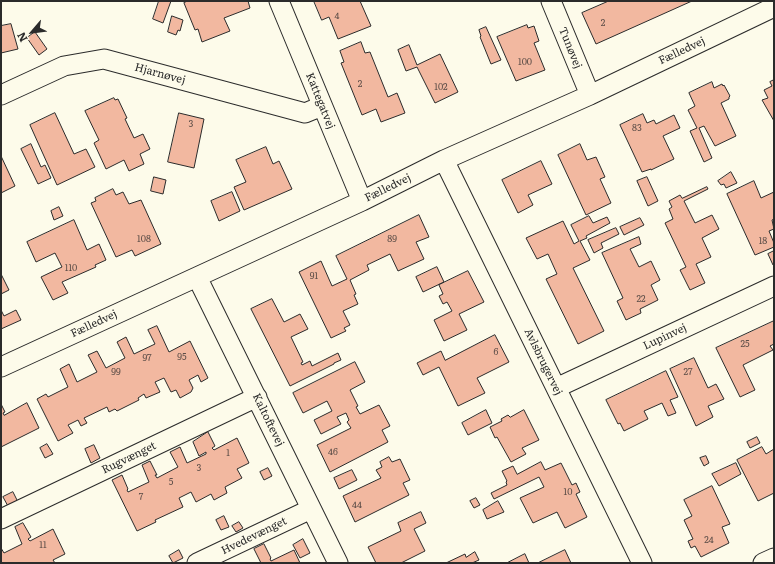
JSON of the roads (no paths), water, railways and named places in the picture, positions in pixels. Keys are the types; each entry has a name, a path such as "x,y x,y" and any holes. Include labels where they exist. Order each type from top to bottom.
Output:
{"street":[{"name":"Kattegatvej","path":"279,1 362,200"},
{"name":"Tunøvej","path":"551,1 590,95"},
{"name":"Fælledvej","path":"1,367 362,200 444,160 590,95 774,8"},
{"name":"Hjarnøvej","path":"1,95 64,66 104,60 305,113 322,106"},
{"name":"Avlsbrugervej","path":"444,160 642,563"},
{"name":"Kaltoftevej","path":"197,277 338,563"},
{"name":"Lupinvej","path":"556,388 774,286"},
{"name":"Rugvænget","path":"1,519 257,397"},
{"name":"Hvedevænget","path":"198,563 311,508"},
{"path":"763,563 774,558"}]}
